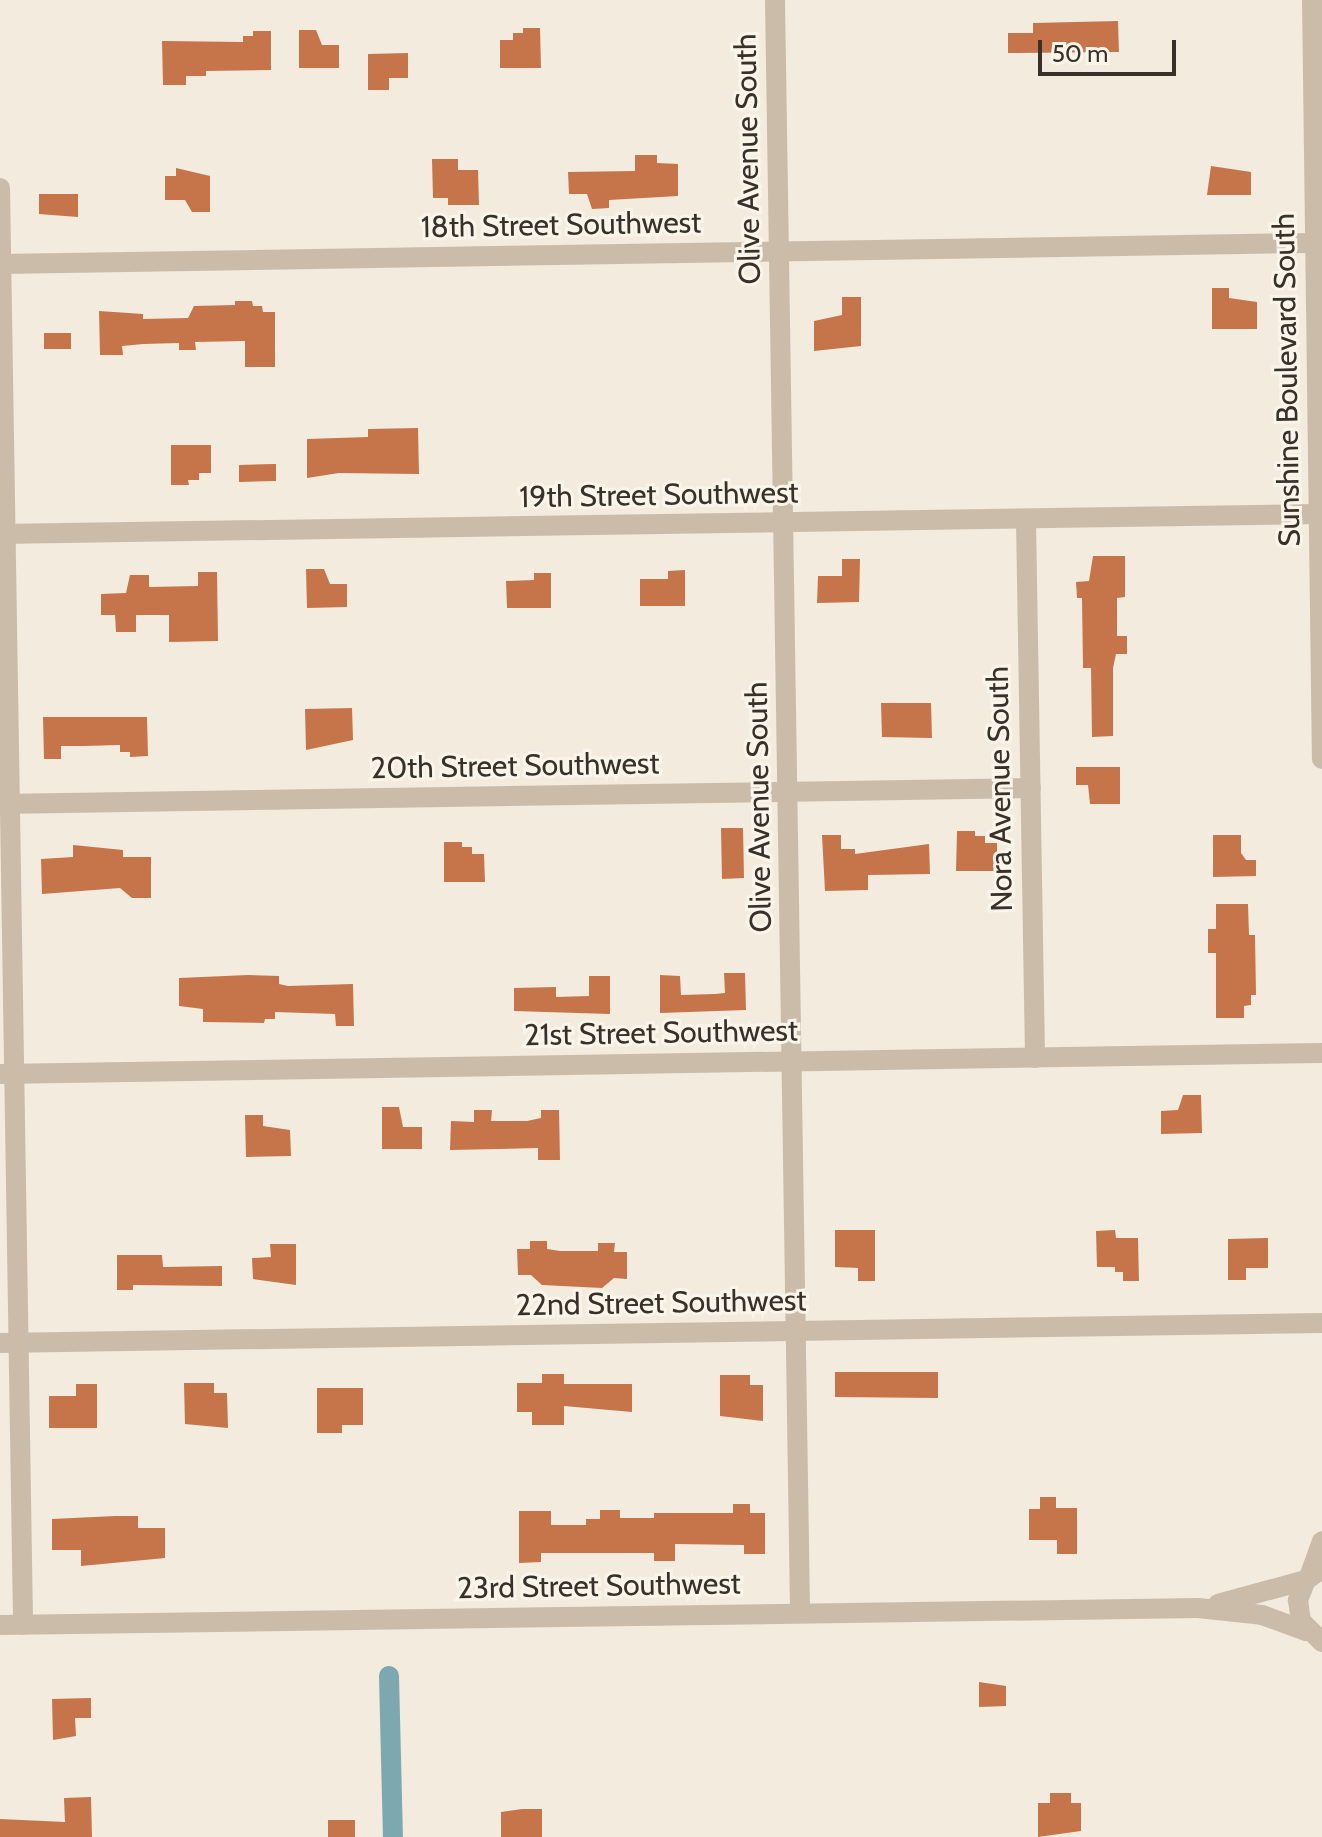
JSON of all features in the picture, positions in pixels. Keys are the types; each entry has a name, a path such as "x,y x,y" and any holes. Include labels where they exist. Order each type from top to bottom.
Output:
{"street":[{"name":"Olive Avenue South","path":"775,0 800,1613"},
{"name":"Sunshine Boulevard South","path":"1312,0 1322,759"},
{"path":"0,188 9,1342 23,1625"},
{"name":"18th Street Southwest","path":"1,264 1314,243"},
{"name":"19th Street Southwest","path":"3,534 1318,514"},
{"name":"Nora Avenue South","path":"1026,520 1035,1058"},
{"name":"20th Street Southwest","path":"5,804 1031,788"},
{"name":"21st Street Southwest","path":"7,1074 1322,1053"},
{"name":"22nd Street Southwest","path":"9,1342 1322,1323"},
{"path":"1322,1541 1312,1575 1298,1600 1322,1662"},
{"name":"23rd Street Southwest","path":"1198,1608 1312,1575"},
{"name":"23rd Street Southwest","path":"0,1625 1198,1608 1262,1615 1314,1636"}],"building":[{"path":"1118,21 1119,52 1008,53 1008,33 1033,33 1033,23"},
{"path":"523,28 540,28 541,68 500,68 500,40 513,40 513,33 523,33"},
{"path":"299,30 316,30 322,45 339,45 339,68 299,68"},
{"path":"253,31 271,31 271,70 206,71 206,76 186,76 186,85 163,85 162,41 243,42 243,36 253,36"},
{"path":"408,53 408,78 389,78 389,90 368,90 368,54"},
{"path":"635,155 657,155 657,163 678,164 678,196 609,200 609,208 592,209 587,194 569,194 568,172 635,171"},
{"path":"432,159 458,159 458,170 478,170 479,205 448,205 448,198 433,198"},
{"path":"1211,166 1251,172 1251,195 1207,195"},
{"path":"176,168 210,176 210,212 192,212 185,200 165,200 165,176 176,176"},
{"path":"39,194 78,194 78,217 39,214"},
{"path":"1212,288 1229,288 1229,298 1257,302 1257,329 1212,329"},
{"path":"842,297 861,297 861,346 814,351 814,321 842,315"},
{"path":"235,301 252,301 253,306 262,306 263,312 275,312 275,367 245,367 245,341 195,342 196,350 179,350 179,343 122,346 123,355 100,355 99,311 143,314 143,319 188,318 194,306 235,305"},
{"path":"44,333 71,333 71,349 44,349"},
{"path":"418,428 419,474 339,473 307,478 307,439 368,437 368,429"},
{"path":"171,445 211,445 211,473 199,473 199,480 188,480 189,485 171,485"},
{"path":"276,464 276,481 239,482 239,465"},
{"path":"1093,556 1125,556 1125,597 1117,598 1117,636 1127,636 1127,654 1116,654 1113,668 1113,736 1092,737 1091,668 1083,668 1082,598 1077,598 1076,582 1089,581"},
{"path":"842,559 860,559 859,602 817,603 818,576 842,576"},
{"path":"306,569 324,569 330,584 347,584 347,607 307,608"},
{"path":"685,570 685,606 640,606 640,579 668,579 668,571"},
{"path":"198,572 217,572 218,641 169,642 169,615 136,615 136,632 116,632 115,615 101,615 101,594 126,593 130,575 149,575 149,587 198,586"},
{"path":"534,573 551,573 551,608 507,608 506,581 534,580"},
{"path":"881,703 931,703 932,738 882,737"},
{"path":"352,708 353,740 306,750 305,709"},
{"path":"43,717 147,717 148,756 130,757 130,752 120,752 120,745 61,746 61,759 44,759"},
{"path":"1076,767 1120,767 1120,804 1090,804 1088,785 1076,785"},
{"path":"721,828 743,828 744,878 722,879"},
{"path":"957,831 975,831 975,836 985,836 985,843 997,843 997,871 956,871"},
{"path":"822,835 841,835 841,849 855,849 855,854 929,844 930,874 868,875 868,890 825,891"},
{"path":"1213,835 1241,835 1241,853 1246,860 1256,860 1256,876 1213,877"},
{"path":"444,842 462,842 462,847 472,847 472,854 484,854 485,882 444,882"},
{"path":"73,845 123,850 123,857 151,857 151,898 132,898 120,888 42,894 41,859 73,857"},
{"path":"1216,904 1248,904 1249,935 1255,935 1256,995 1251,995 1251,1005 1244,1006 1244,1018 1216,1018 1216,953 1208,953 1208,929 1216,929"},
{"path":"724,973 745,973 746,1010 660,1013 660,975 680,976 681,995 715,994 725,993"},
{"path":"279,976 279,984 288,986 353,984 354,1026 336,1026 335,1014 275,1012 275,1019 265,1019 264,1023 203,1022 203,1009 179,1006 179,978"},
{"path":"589,976 610,976 610,1014 514,1011 514,988 556,987 556,997 589,996"},
{"path":"1183,1095 1201,1095 1202,1133 1161,1134 1161,1111 1178,1110"},
{"path":"382,1107 399,1107 403,1127 422,1127 422,1149 382,1149"},
{"path":"474,1110 492,1110 491,1121 527,1121 541,1118 541,1110 559,1110 560,1160 538,1160 538,1148 450,1150 451,1121 474,1122"},
{"path":"245,1115 263,1115 263,1126 290,1130 291,1156 246,1157"},
{"path":"835,1230 875,1230 875,1281 858,1281 858,1268 835,1267"},
{"path":"1115,1230 1116,1238 1138,1238 1139,1281 1123,1281 1123,1272 1115,1272 1115,1267 1097,1267 1096,1231"},
{"path":"1268,1238 1268,1268 1246,1268 1246,1280 1228,1280 1228,1239"},
{"path":"530,1241 547,1241 547,1249 560,1251 598,1251 598,1243 615,1243 614,1252 627,1252 627,1279 614,1278 602,1288 542,1285 531,1275 518,1275 517,1249 530,1249"},
{"path":"270,1244 296,1244 296,1285 253,1279 252,1258 271,1257"},
{"path":"117,1255 162,1255 163,1267 222,1266 222,1286 133,1285 133,1290 117,1290"},
{"path":"835,1372 938,1372 938,1398 835,1397"},
{"path":"542,1374 564,1374 564,1384 632,1384 632,1412 564,1406 564,1425 532,1425 532,1412 517,1412 517,1383 542,1383"},
{"path":"720,1375 750,1375 750,1385 763,1385 763,1421 720,1416"},
{"path":"184,1383 214,1383 214,1393 227,1393 228,1428 185,1424"},
{"path":"76,1384 97,1384 97,1428 49,1428 49,1396 76,1396"},
{"path":"317,1388 363,1388 363,1425 342,1425 342,1433 317,1433"},
{"path":"1040,1497 1056,1497 1056,1508 1077,1508 1077,1554 1057,1554 1057,1540 1029,1540 1029,1509 1040,1509"},
{"path":"733,1504 750,1504 750,1513 765,1513 765,1554 744,1554 744,1545 675,1544 675,1561 654,1561 654,1553 541,1553 541,1562 519,1563 519,1511 551,1511 551,1525 586,1525 586,1519 600,1519 600,1510 620,1510 620,1518 654,1518 654,1513 733,1513"},
{"path":"138,1516 138,1528 165,1528 165,1558 81,1566 81,1550 52,1550 52,1519"},
{"path":"979,1682 1006,1686 1006,1706 979,1707"},
{"path":"91,1698 91,1718 75,1718 76,1736 53,1740 52,1699"},
{"path":"1050,1793 1071,1793 1071,1803 1081,1803 1081,1831 1038,1837 1038,1803 1050,1803"},
{"path":"91,1797 92,1837 0,1837 0,1819 65,1822 64,1798"},
{"path":"542,1809 542,1837 501,1837 501,1812"},
{"path":"328,1820 355,1820 355,1837 328,1837"}],"waterway":[{"path":"389,1676 393,1837"}]}
